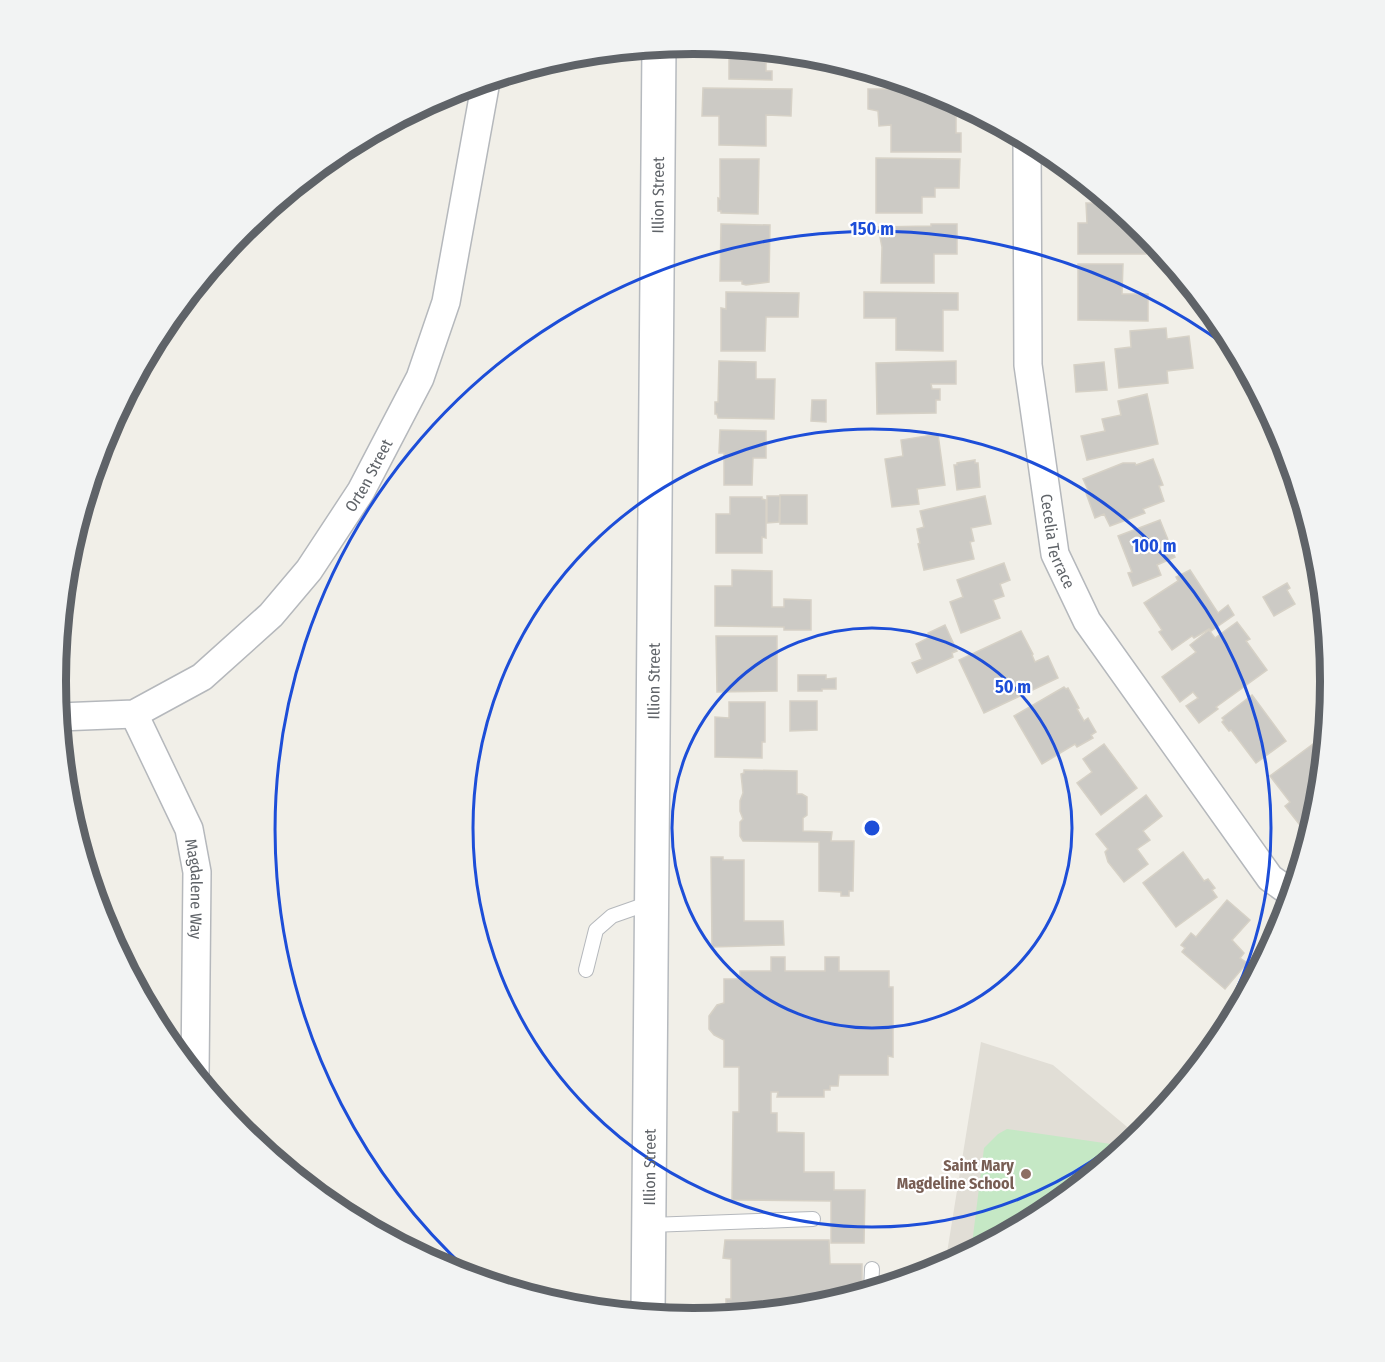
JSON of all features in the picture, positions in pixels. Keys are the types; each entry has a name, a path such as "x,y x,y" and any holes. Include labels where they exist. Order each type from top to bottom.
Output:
{"street":[{"name":"Illion Street","path":"648,1307 658,55"},
{"name":"Orten Street","path":"67,717 134,714 202,677 271,615 309,570 360,491 420,378 446,302 484,90"},
{"name":"Cecelia Terrace","path":"1027,151 1028,365 1055,554 1088,621 1281,886"},
{"name":"Magdalene Way","path":"134,714 189,829 197,872 195,1063"}],"lane":[{"path":"586,970 596,930 612,915 652,902"},
{"path":"650,1225 813,1219"},
{"path":"871,1282 872,1269"}],"shaded area":[{"name":"Saint Mary Magdeline School","path":"981,1042 1053,1065 1130,1129 1106,1152 1041,1202 1006,1224 947,1253"}],"green space":[{"path":"1007,1129 1113,1145 1041,1202 972,1242 984,1148 998,1134"}],"building":[{"path":"729,55 771,59 771,62 766,62 766,71 772,71 772,80 729,79"},
{"path":"703,88 792,89 791,116 766,115 766,146 719,145 719,116 702,116"},
{"path":"868,89 899,89 956,113 956,133 961,133 961,152 891,152 891,125 879,126 878,111 868,109"},
{"path":"876,158 960,159 959,188 935,188 935,197 922,197 922,213 876,213"},
{"path":"720,159 759,159 758,214 718,211"},
{"path":"1086,203 1097,203 1136,238 1147,250 1146,254 1078,254 1078,223 1087,223"},
{"path":"721,224 770,225 769,282 746,285 742,284 742,281 720,281"},
{"path":"931,224 957,224 957,254 934,254 934,283 881,283 882,247 878,227 931,226"},
{"path":"1078,264 1123,264 1122,294 1148,294 1148,321 1078,320"},
{"path":"726,292 799,293 798,317 766,317 765,351 721,351 721,308 726,309"},
{"path":"864,292 958,293 958,310 943,310 943,351 896,350 896,318 864,318"},
{"path":"1166,328 1167,339 1189,336 1193,368 1167,371 1168,383 1119,388 1115,349 1131,347 1130,331"},
{"path":"719,361 756,362 756,379 775,379 774,419 718,418 715,414 715,402 718,402"},
{"path":"956,361 956,384 931,384 932,389 940,389 940,400 936,400 936,413 877,414 876,363"},
{"path":"1104,362 1107,390 1076,392 1074,365"},
{"path":"1147,394 1158,444 1087,460 1081,436 1105,431 1102,419 1121,415 1118,401"},
{"path":"812,400 826,400 826,422 811,421"},
{"path":"720,430 766,431 766,458 753,458 752,485 724,485 724,453 719,453"},
{"path":"938,434 945,485 917,489 919,504 892,507 885,459 903,456 901,440"},
{"path":"1153,459 1163,485 1159,486 1164,501 1143,509 1145,513 1110,526 1104,514 1095,518 1086,493 1089,492 1083,479 1123,463 1135,463 1136,465"},
{"path":"975,460 975,463 978,463 980,487 957,490 954,465"},
{"path":"780,495 807,495 807,524 780,524"},
{"path":"767,496 780,496 779,522 767,523"},
{"path":"985,496 991,524 971,528 974,541 970,542 974,559 924,570 918,544 920,543 917,529 924,527 920,511"},
{"path":"730,497 762,497 766,500 766,538 762,537 762,553 716,553 716,514 730,514"},
{"path":"1160,520 1175,557 1157,565 1161,575 1133,586 1128,573 1132,572 1118,536"},
{"path":"1004,563 1010,580 1000,584 1004,596 993,600 1000,618 961,633 950,602 963,597 957,580"},
{"path":"732,570 772,571 772,607 784,607 784,599 811,600 811,630 784,630 784,627 715,626 715,586 732,586"},
{"path":"1190,570 1218,613 1228,605 1234,615 1211,631 1209,629 1194,638 1192,636 1172,650 1159,632 1162,630 1144,603 1178,581 1176,577"},
{"path":"1287,583 1290,588 1287,590 1295,604 1274,616 1263,597"},
{"path":"1237,622 1250,639 1246,641 1267,670 1216,707 1218,709 1199,723 1186,706 1198,698 1193,692 1180,702 1162,677 1196,652 1190,645 1209,630 1215,638"},
{"path":"945,625 957,651 952,653 953,657 917,673 912,663 922,659 916,644 930,637 928,633"},
{"path":"1021,631 1035,662 1048,656 1058,678 984,713 959,660"},
{"path":"716,636 777,636 777,691 717,692"},
{"path":"798,675 826,675 826,679 836,678 836,689 798,691"},
{"path":"1064,687 1068,688 1084,721 1088,718 1096,732 1091,735 1093,738 1077,747 1075,744 1042,764 1014,716"},
{"path":"1252,695 1286,741 1256,763 1231,730 1229,731 1222,722 1224,720 1222,718"},
{"path":"790,701 817,701 817,730 790,731"},
{"path":"729,702 765,702 765,742 762,742 762,758 715,757 715,717 729,718"},
{"path":"1104,744 1137,788 1101,815 1077,783 1092,772 1083,759"},
{"path":"1313,744 1316,747 1302,827 1285,806 1290,802 1270,776"},
{"path":"744,770 797,771 797,794 807,797 807,815 803,818 803,831 832,832 831,841 854,841 853,891 849,891 849,896 841,896 841,892 819,891 819,842 743,841 740,836 740,822 743,819 740,801 743,793 741,774"},
{"path":"1146,795 1162,816 1143,831 1150,840 1137,849 1148,864 1124,882 1108,862 1105,852 1108,849 1096,834"},
{"path":"1183,852 1204,881 1208,879 1215,888 1212,890 1217,897 1176,927 1143,883"},
{"path":"711,857 723,857 723,860 744,860 744,921 783,921 784,945 712,947"},
{"path":"1227,900 1250,920 1232,940 1244,953 1240,958 1247,963 1225,989 1182,952 1185,948 1181,945 1191,933 1196,937"},
{"path":"771,957 785,957 785,971 825,971 825,957 839,957 839,971 889,971 889,987 893,987 893,1057 888,1056 888,1075 839,1075 838,1086 830,1086 830,1090 824,1090 824,1097 777,1097 778,1092 771,1092 771,1113 777,1113 777,1132 804,1133 804,1172 834,1172 834,1190 865,1190 864,1243 831,1243 831,1201 732,1200 733,1112 739,1112 739,1067 724,1067 724,1040 714,1035 709,1029 709,1016 717,1005 724,1003 724,979 740,979 740,971 771,971"},
{"path":"725,1240 829,1240 830,1264 862,1264 862,1285 774,1303 726,1307 726,1299 731,1299 731,1259 723,1258"}],"place":[{"name":"Saint Mary Magdeline School","path":"1026,1174"}]}
